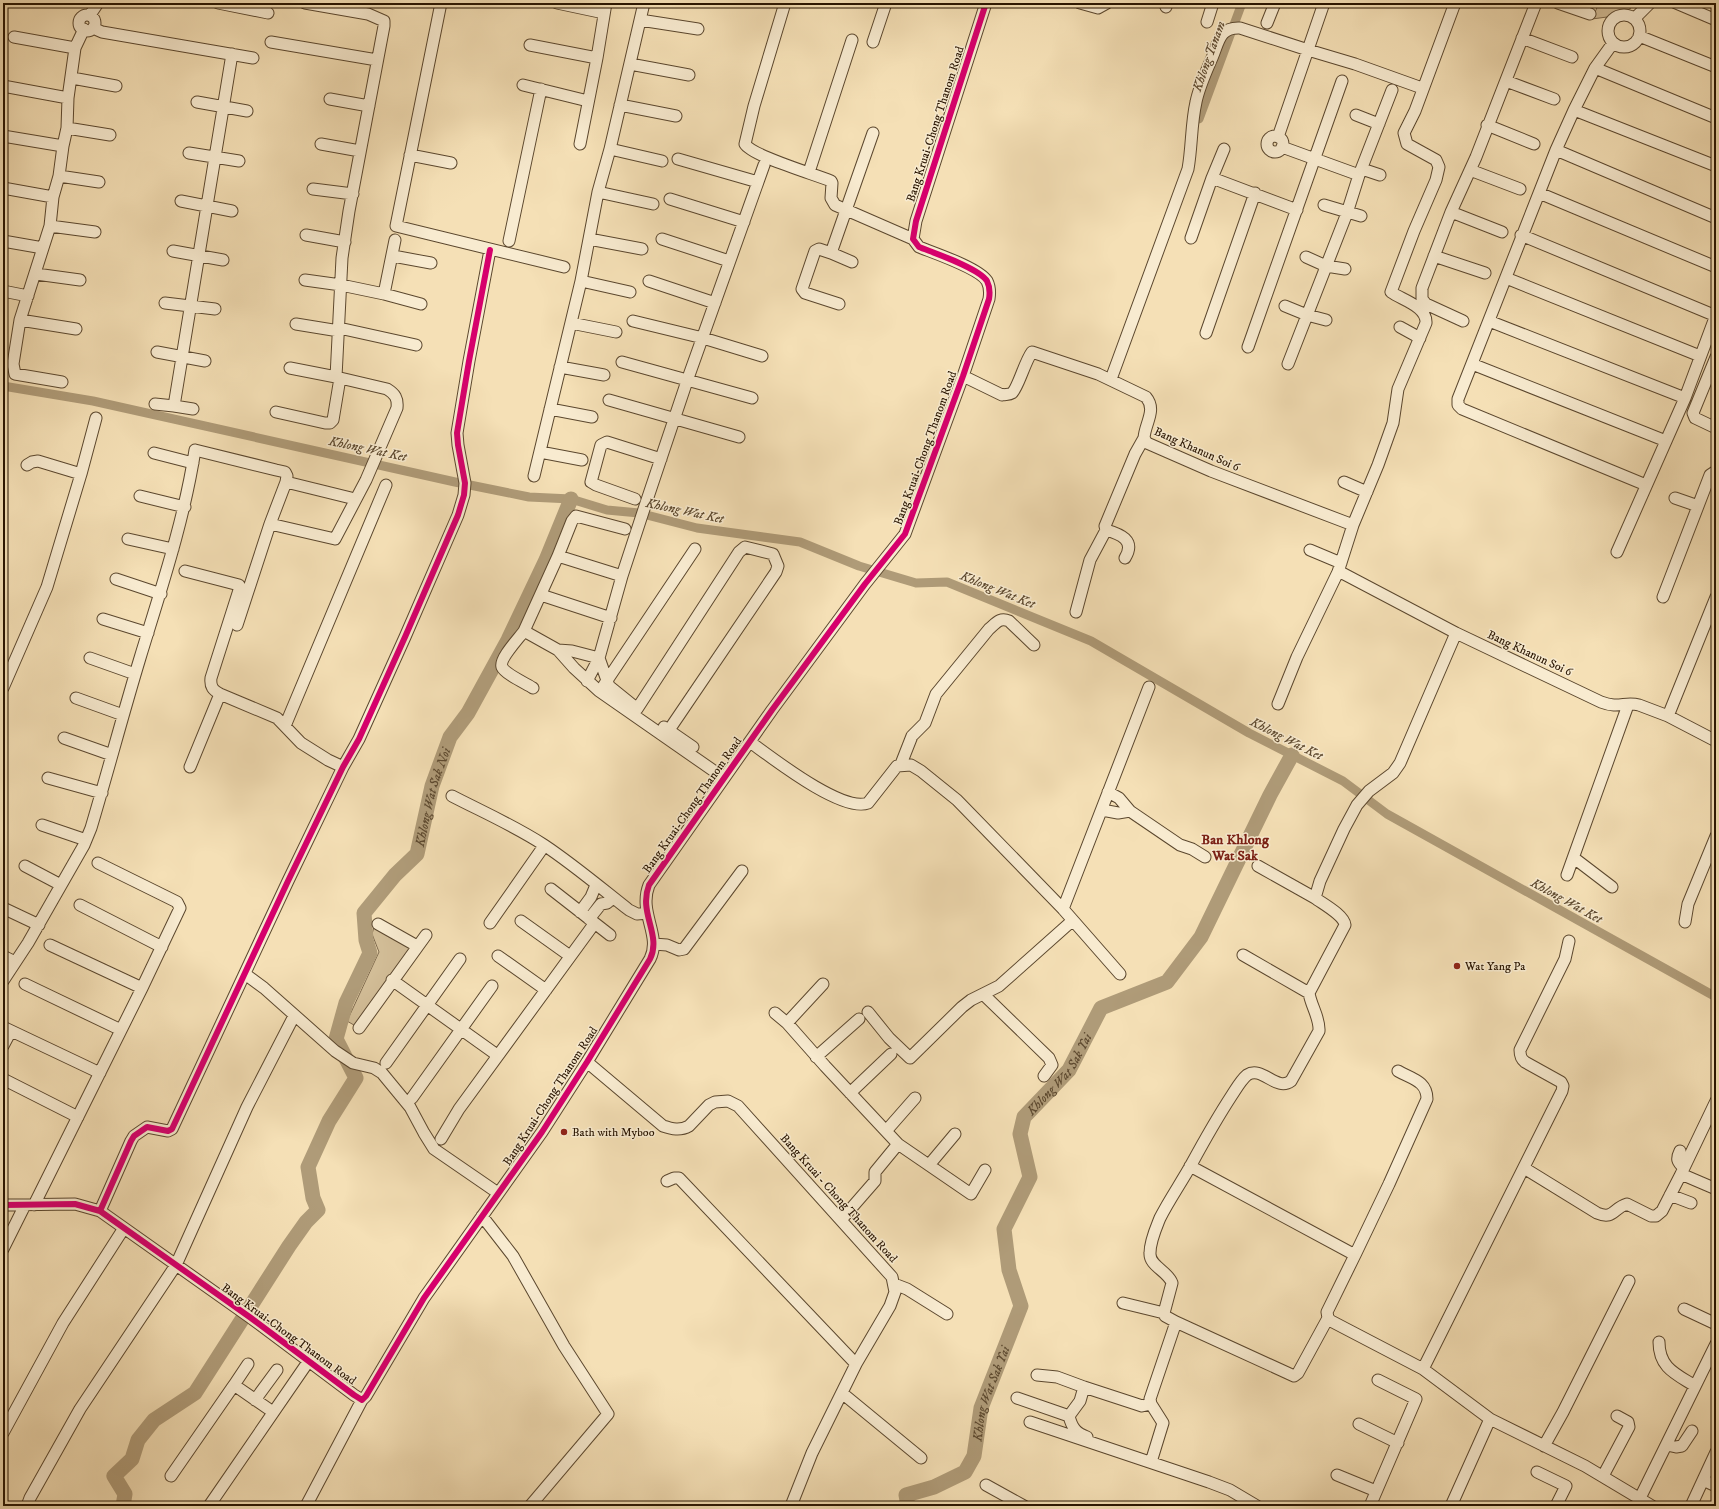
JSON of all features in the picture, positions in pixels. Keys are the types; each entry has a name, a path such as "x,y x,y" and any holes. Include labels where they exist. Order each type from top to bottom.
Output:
{"street":[{"path":"98,3 90,15 86,15 80,20 80,23 88,29 253,58"},
{"path":"218,3 268,13"},
{"path":"276,412 325,424 330,423 333,420 338,378 341,285 345,242 360,151 384,26 384,21 380,18 368,14 306,3"},
{"path":"441,3 396,226 564,267"},
{"path":"557,3 605,8 580,144"},
{"path":"534,476 581,281 598,192 610,148 644,3"},
{"path":"785,3 745,140 747,148 831,181 831,198 833,203 913,239"},
{"path":"873,42 886,3"},
{"name":"Bang Kruai-Chong Thanom Road","path":"3,1205 75,1204 100,1211 240,1312 251,1318 308,1362 362,1400 375,1383 424,1298 542,1132 650,959 654,951 654,944 645,899 649,885 750,742 865,584 882,565 905,534 963,376 989,299 990,290 988,282 984,277 975,270 919,247 913,239 916,221 986,3"},
{"path":"1080,3 1098,8 1107,3"},
{"path":"1207,22 1213,3"},
{"path":"1267,23 1274,3"},
{"path":"1324,3 1280,142 1314,160 1360,172 1380,175"},
{"path":"1278,704 1339,568 1393,423 1398,389 1426,323 1424,314 1421,310 1391,292 1439,167 1436,160 1407,144 1404,134 1415,111 1422,88 1455,3"},
{"path":"1463,321 1430,307 1422,298 1422,288 1451,212 1470,170 1536,3"},
{"path":"1558,3 1590,14"},
{"path":"1635,18 1650,3"},
{"path":"1676,3 1716,20"},
{"path":"1624,15 1635,18 1640,29 1639,36 1629,46 1624,47 1613,43 1610,39 1608,30 1614,19 1624,15"},
{"path":"640,20 698,29"},
{"path":"1111,379 1188,169 1196,100 1221,35 1232,28 1240,28 1355,64 1422,88"},
{"path":"62,382 15,374 12,364 20,320 36,274 50,226 53,197 59,176 67,128 68,98 75,48 88,29"},
{"path":"1639,36 1716,67"},
{"path":"14,37 75,48"},
{"path":"1522,38 1572,57"},
{"path":"809,172 852,40"},
{"path":"271,42 377,60"},
{"path":"1613,43 1595,68 1556,150 1458,399 1458,405 1462,409 1646,485"},
{"path":"530,45 597,58"},
{"path":"174,406 232,54"},
{"path":"630,64 689,75"},
{"path":"1595,68 1716,118"},
{"path":"72,78 116,86"},
{"path":"1506,80 1554,99"},
{"path":"1248,347 1342,81"},
{"path":"523,85 588,101"},
{"path":"3,86 68,98"},
{"path":"509,241 541,89"},
{"path":"1288,364 1347,213 1360,172 1392,90"},
{"path":"330,99 369,106"},
{"path":"197,102 247,111"},
{"path":"620,105 676,116"},
{"path":"1574,110 1716,166"},
{"path":"1356,115 1379,124"},
{"path":"1488,125 1534,144"},
{"path":"67,128 110,135"},
{"path":"831,253 873,133"},
{"path":"3,136 63,146"},
{"path":"321,144 360,151"},
{"path":"610,148 662,161"},
{"path":"1191,238 1224,149"},
{"path":"1556,150 1716,218"},
{"path":"188,153 239,161"},
{"path":"410,155 451,163"},
{"path":"678,159 758,182"},
{"path":"587,681 599,658 622,576 674,419 764,165"},
{"path":"1470,170 1520,189"},
{"path":"59,176 99,182"},
{"path":"1212,178 1297,210"},
{"path":"3,188 53,197"},
{"path":"313,189 353,194"},
{"path":"598,192 653,204"},
{"path":"1206,333 1255,193"},
{"path":"1539,193 1716,267"},
{"path":"670,199 744,222"},
{"path":"181,201 232,211"},
{"path":"1324,205 1361,216"},
{"path":"1451,212 1502,232"},
{"path":"50,226 95,232"},
{"path":"306,235 345,242"},
{"path":"1522,235 1716,316 1666,441 1616,552"},
{"path":"589,238 642,249"},
{"path":"662,239 729,261"},
{"path":"384,294 393,256 395,240"},
{"path":"3,241 43,248"},
{"path":"839,304 805,293 802,289 815,251 819,249 852,262"},
{"path":"100,1211 134,1136 147,1127 168,1131 172,1129 343,767 359,739 458,515 464,495 464,473 457,433 490,250"},
{"path":"172,251 223,260"},
{"path":"393,256 431,263"},
{"path":"1434,256 1485,273"},
{"path":"1306,257 1326,266 1345,269"},
{"path":"36,274 80,280"},
{"path":"1506,278 1700,356"},
{"path":"305,280 341,285 421,304"},
{"path":"581,281 630,292"},
{"path":"649,281 715,302"},
{"path":"3,291 28,296"},
{"path":"165,303 215,309"},
{"path":"1285,306 1307,315 1326,320"},
{"path":"20,320 76,329"},
{"path":"633,321 703,338 762,356"},
{"path":"1489,321 1684,398"},
{"path":"571,323 616,332"},
{"path":"296,324 339,330 416,346"},
{"path":"1400,327 1420,338"},
{"path":"157,352 205,361"},
{"name":"Bang Khanun Soi 6","path":"963,376 1002,395 1008,394 1014,390 1032,352 1111,379 1146,397 1149,401 1151,406 1150,414 1144,438 1147,443 1211,471 1354,525"},
{"path":"1716,357 1694,414 1695,418 1716,428"},
{"path":"622,362 752,398"},
{"path":"1472,364 1666,441"},
{"path":"560,367 604,375"},
{"path":"270,524 335,539 378,456 395,415 398,401 394,393 387,389 290,368"},
{"path":"609,400 739,437"},
{"path":"155,404 193,408"},
{"path":"550,409 592,417"},
{"path":"3,688 47,586 81,474 96,418"},
{"path":"1076,612 1090,560 1106,530 1105,526 1132,460 1144,438"},
{"path":"635,499 591,482 601,445 607,442 661,459"},
{"path":"3,980 39,925 86,840 102,793 135,674 161,594 185,507 195,450 284,472 286,476 286,482 270,524 237,625"},
{"path":"540,452 582,460"},
{"path":"154,453 193,463"},
{"path":"27,465 38,461 81,474"},
{"path":"1663,597 1710,475 1716,471"},
{"path":"286,482 351,498"},
{"path":"1344,482 1367,492"},
{"path":"285,726 386,485"},
{"path":"140,496 185,507"},
{"path":"1675,498 1698,506"},
{"path":"533,688 506,672 502,667 502,661 524,631 572,521 576,516 625,529"},
{"path":"1106,530 1119,534 1127,541 1128,550 1125,558"},
{"path":"128,539 173,549"},
{"path":"638,713 739,552 744,547 773,554 778,566 776,572 672,735"},
{"path":"599,691 695,549"},
{"name":"Bang Khanun Soi 6","path":"1310,550 1339,568 1344,574 1456,633 1609,705 1639,705 1668,716 1716,741"},
{"path":"558,556 622,576"},
{"path":"185,571 239,585 240,587 211,678 210,684 213,690 276,718 302,743 328,760 343,767"},
{"path":"116,579 161,594"},
{"path":"541,595 611,618"},
{"path":"1668,716 1716,597"},
{"path":"103,619 148,634"},
{"path":"750,742 799,777 824,791 855,804 868,802 894,769 901,764 912,736 925,723 936,694 989,629 997,622 1005,619 1034,645"},
{"path":"524,631 558,650 587,681 599,691 638,713 672,735 727,775"},
{"path":"1315,898 1320,881 1357,805 1369,791 1398,768 1456,633"},
{"path":"558,650 580,652 599,658"},
{"path":"90,658 135,674"},
{"path":"599,658 606,682 611,689 638,713"},
{"path":"1063,909 1149,687"},
{"path":"190,766 220,694"},
{"path":"76,698 123,715"},
{"path":"1567,875 1628,705"},
{"path":"64,738 112,755"},
{"path":"901,764 911,765 921,771 957,800 1063,909 1072,922 1120,974"},
{"path":"48,778 102,793"},
{"path":"1108,792 1119,798 1130,811 1180,845 1192,849 1205,857"},
{"path":"452,796 500,820 544,846 632,913 647,913"},
{"path":"1102,810 1118,813 1130,811"},
{"path":"42,825 86,840"},
{"path":"1685,922 1688,904 1716,836"},
{"path":"490,923 544,846"},
{"path":"1574,858 1612,887"},
{"path":"3,1249 30,1205 78,1117 180,908 178,902 98,863"},
{"path":"25,866 61,885"},
{"path":"1164,1313 1172,1283 1167,1274 1152,1260 1150,1252 1151,1242 1160,1218 1218,1115 1247,1075 1258,1073 1284,1085 1292,1081 1319,1031 1319,1022 1310,1000 1309,993 1345,925 1341,917 1315,898 1258,866"},
{"path":"654,944 667,945 679,950 684,949 742,870"},
{"path":"580,912 591,897 596,885"},
{"path":"551,890 610,935"},
{"path":"591,897 601,904 607,903 613,898"},
{"path":"441,1139 459,1108 570,956 601,904"},
{"path":"80,905 162,947"},
{"path":"3,908 39,925"},
{"path":"521,921 570,956"},
{"path":"868,1012 889,1038 910,1058 962,1007 971,1000 999,986 1072,922"},
{"path":"378,924 417,946"},
{"path":"359,1028 392,980 426,935"},
{"path":"1423,1369 1562,1091 1563,1086 1561,1082 1521,1059 1520,1050 1565,958 1569,941"},
{"path":"50,945 142,988"},
{"path":"1243,955 1309,993"},
{"path":"3,956 16,962"},
{"path":"498,956 546,990"},
{"path":"386,1063 460,959"},
{"path":"245,974 264,988 335,1051 353,1063 374,1068 382,1073 410,1107 424,1134 434,1149 498,1193"},
{"path":"392,980 428,1004 497,1055"},
{"path":"25,984 121,1030"},
{"path":"787,1023 823,984"},
{"path":"412,1098 492,986"},
{"path":"983,994 1049,1058 1052,1065 1044,1076"},
{"path":"775,1013 787,1023 816,1057 898,1144 971,1194 985,1170"},
{"path":"27,1506 30,1498 80,1409 176,1265 247,1107 294,1016"},
{"path":"816,1057 859,1019"},
{"path":"3,1046 7,1029 100,1073"},
{"path":"850,1093 890,1054"},
{"name":"Bang Kruai - Chong Thanom Road","path":"587,1062 663,1126 672,1129 685,1129 709,1105 715,1102 732,1102 754,1123 892,1277 894,1284"},
{"path":"1123,1303 1164,1313 1167,1318 1294,1376 1298,1373 1328,1318 1327,1312 1389,1184 1427,1099 1426,1088 1424,1085 1398,1071"},
{"path":"3,1079 78,1117"},
{"path":"886,1131 915,1098"},
{"path":"1524,1168 1604,1216 1616,1212 1627,1204 1651,1216 1656,1216 1662,1211 1716,1101"},
{"path":"929,1165 955,1134"},
{"path":"841,1220 875,1181 875,1172 898,1144"},
{"path":"1680,1151 1677,1160 1682,1171 1716,1189"},
{"path":"1190,1166 1355,1255"},
{"path":"666,1181 679,1178 856,1364"},
{"path":"1670,1195 1691,1203"},
{"path":"482,1216 511,1253 564,1346 608,1414 530,1506"},
{"path":"3,1433 63,1323 124,1228"},
{"path":"1544,1446 1563,1412 1629,1281"},
{"path":"791,1506 803,1474 856,1364 890,1306 895,1292 894,1284 907,1289 947,1314"},
{"path":"1684,1309 1716,1324"},
{"path":"1328,1318 1423,1369 1490,1419 1603,1476 1652,1506"},
{"path":"1152,1458 1163,1423 1151,1404 1151,1393 1176,1322"},
{"path":"1659,1342 1661,1358 1667,1368 1695,1386"},
{"path":"1640,1498 1716,1344"},
{"path":"209,1506 308,1362"},
{"path":"171,1476 248,1364"},
{"path":"255,1400 277,1370"},
{"path":"1037,1375 1056,1377 1142,1406 1151,1404"},
{"path":"1370,1506 1416,1399 1378,1380"},
{"path":"234,1385 273,1412"},
{"path":"1084,1387 1080,1402 1070,1416 1073,1428 1081,1434 1152,1458 1230,1490 1257,1506"},
{"path":"842,1393 921,1458"},
{"path":"1017,1398 1070,1416"},
{"path":"306,1506 362,1400"},
{"path":"1603,1476 1629,1427 1628,1422 1617,1416"},
{"path":"1451,1506 1490,1419"},
{"path":"1030,1422 1152,1458"},
{"path":"1359,1424 1398,1443"},
{"path":"1667,1445 1676,1448 1682,1446 1692,1431"},
{"path":"1691,1506 1716,1452"},
{"path":"1537,1472 1566,1486 1556,1506"},
{"path":"1337,1475 1376,1492"},
{"path":"1703,1480 1716,1486"},
{"path":"986,1485 1024,1506"}],"shaded area":[{"path":"1599,3 1637,3 1627,11 1620,11 1607,17 1592,19"},
{"path":"374,927 419,948 359,1028 347,1021 379,952 372,934"}],"waterway":[{"name":"Khlong Tanam","path":"1199,119 1242,3"},
{"name":"Khlong Wat Ket","path":"3,386 93,401 455,482 529,497 571,499 607,510 639,513 697,528 800,542 859,566 916,583 947,582 1091,641 1249,733 1343,781 1387,814 1716,997"},
{"name":"Khlong Wat Sak Noi","path":"123,1506 125,1494 114,1476 132,1459 138,1440 154,1420 195,1393 289,1246 306,1222 318,1210 313,1198 308,1167 329,1121 356,1078 336,1039 346,1003 370,953 366,940 364,913 395,875 417,854 432,786 450,737 468,713 508,640 546,560 571,499"},
{"name":"Khlong Wat Sak Yai","path":"908,1506 906,1495 934,1487 965,1472 974,1456 981,1408 1021,1306 1009,1270 1004,1229 1030,1177 1020,1134 1024,1117 1069,1070 1101,1008 1167,982 1201,937 1270,795 1292,755"}],"cycle path":[{"path":"3,1205 75,1204 100,1211 251,1318 354,1395 362,1400 366,1396 424,1298 542,1132 650,959 653,950 653,941 646,905 646,895 649,885 772,710 865,584 905,534 963,376 989,299 989,286 987,281 982,276 956,261 919,247 913,239 916,221 986,3"},
{"path":"100,1211 134,1136 147,1127 168,1131 172,1129 288,881 343,767 359,739 458,515 464,495 465,483 457,433 490,250"}],"place":[{"name":"Wat Yang Pa","path":"1457,966"},
{"name":"Bath with Myboo","path":"564,1132"}],"district":[{"name":"Ban Khlong Wat Sak","path":"1235,848"}]}
